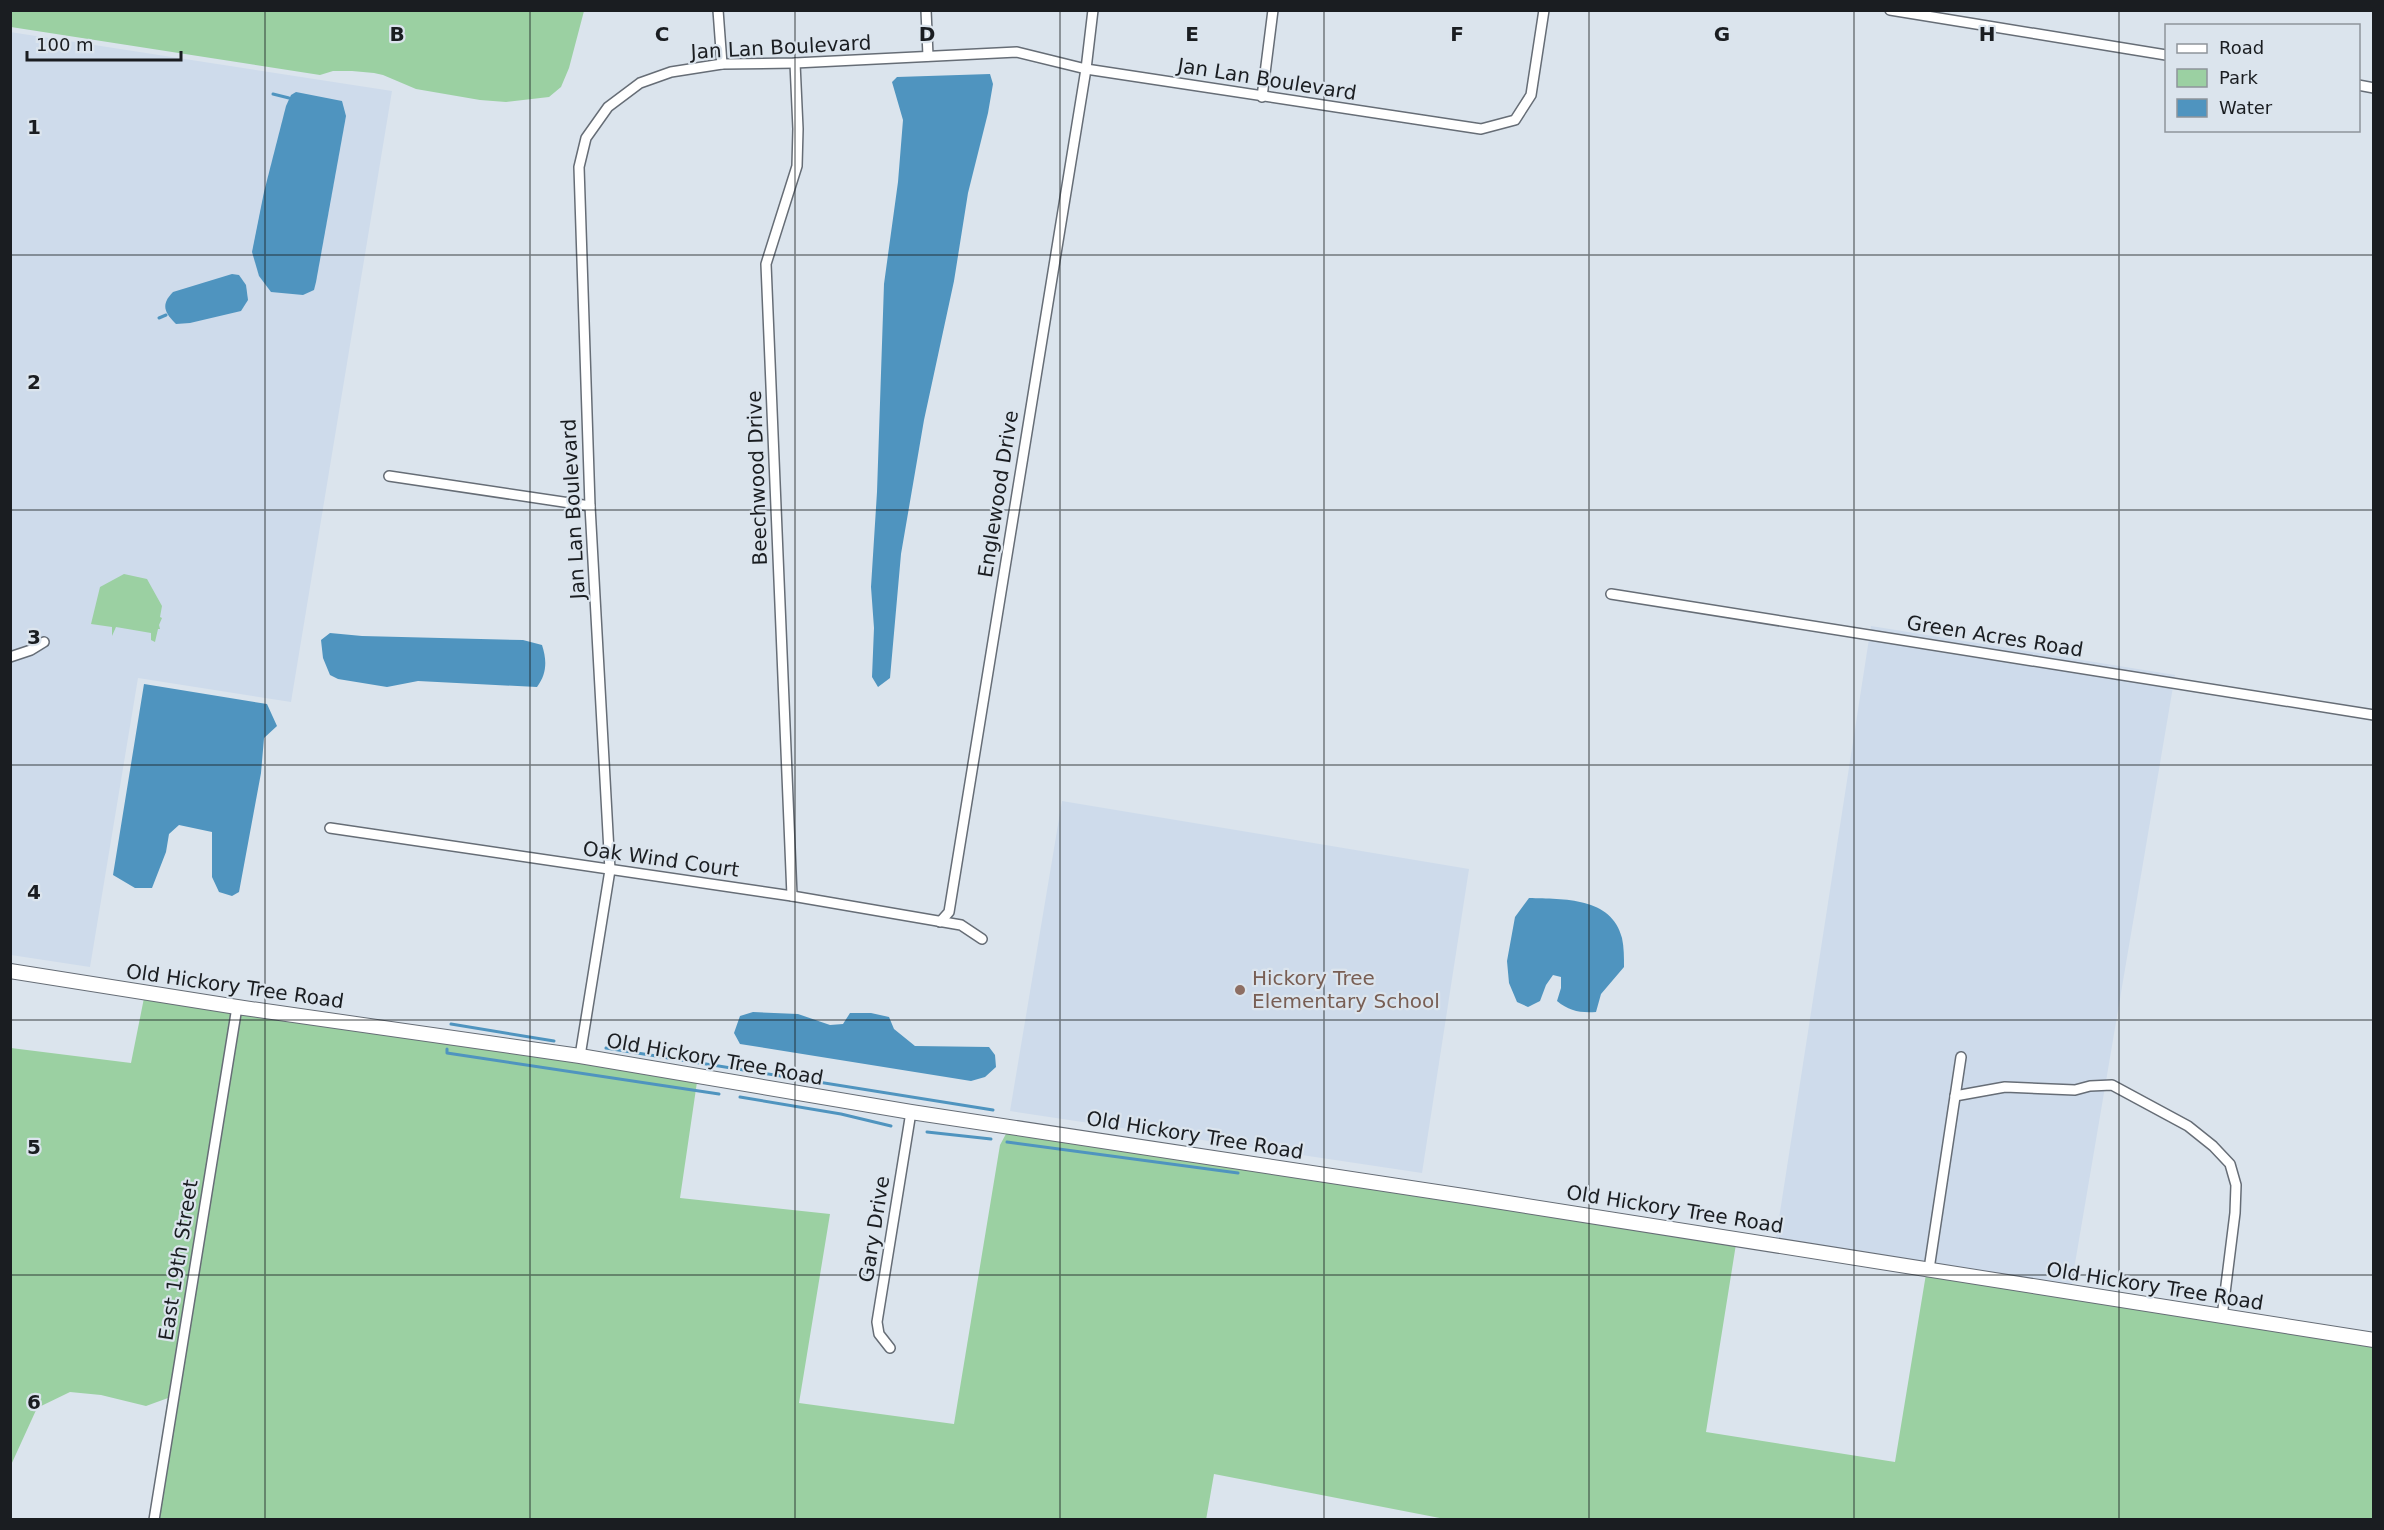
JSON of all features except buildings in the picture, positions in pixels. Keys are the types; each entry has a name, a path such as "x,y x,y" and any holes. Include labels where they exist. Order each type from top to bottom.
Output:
{"street":[{"path":"718,10 722,64"},
{"path":"926,10 928,56"},
{"name":"Englewood Drive","path":"940,922 949,912 1086,69 1093,10"},
{"path":"1262,97 1273,10"},
{"name":"Jan Lan Boulevard","path":"580,1056 610,870 590,506 579,167 585,138 608,108 640,83 671,72 722,64 795,63 1017,52 1086,69 1481,129 1515,120 1531,95 1544,10"},
{"path":"1890,10 2165,55"},
{"name":"Beechwood Drive","path":"792,896 766,264 797,166 795,63"},
{"path":"389,476 590,506"},
{"name":"Green Acres Road","path":"1611,594 2373,715"},
{"path":"10,657 31,650 44,642"},
{"name":"Oak Wind Court","path":"330,828 792,896 961,925 982,939"},
{"name":"Old Hickory Tree Road","path":"10,971 237,1007 580,1056 911,1112 1470,1197 2373,1340"},
{"name":"East 19th Street","path":"154,1520 237,1007"},
{"path":"1929,1269 1961,1057"},
{"path":"1955,1096 2005,1087 2075,1090 2090,1086 2112,1085 2188,1126 2213,1146 2230,1164 2235,1185 2235,1213 2222,1317"},
{"name":"Gary Drive","path":"890,1348 879,1334 877,1322 911,1112"}],"shaded area":[{"path":"10,32 392,91 291,702 138,678 90,967 11,955"},
{"path":"1871,626 2175,675 2071,1287 1776,1238"},
{"name":"Hickory Tree Elementary School","path":"1062,801 1469,869 1422,1173 1010,1111"}],"green space":[{"path":"10,11 584,11 569,68 561,87 549,97 506,102 416,89 374,73 333,71 320,75 11,27"},
{"path":"124,574 147,579 162,606 160,629 158,629 155,642 151,640 151,633 116,627 112,636 112,627 91,624 100,587"},
{"path":"144,998 579,1061 697,1082 680,1198 830,1214 799,1403 954,1424 1000,1145 1007,1132 1736,1244 1706,1432 1895,1462 1926,1274 2374,1346 2373,1519 1450,1520 1214,1474 1206,1520 149,1519 168,1398 146,1406 101,1395 70,1392 37,1408 11,1465 11,1048 131,1063"}],"water":[{"path":"990,74 993,84 988,113 968,193 954,281 924,420 901,554 890,678 878,687 872,677 874,628 871,587 877,492 884,284 898,182 903,120 892,82 897,77"},
{"path":"296,92 342,101 346,116 316,282 314,290 303,295 271,292 259,276 252,252 264,192 286,106 291,95"},
{"path":"232,274 239,275 246,285 248,300 241,311 176,324 169,316 165,305 173,292"},
{"path":"330,633 362,636 523,640 542,645 545,656 544,672 537,687 418,681 387,687 338,679 330,675 323,658 321,640"},
{"path":"144,684 267,704 277,726 264,738 261,773 239,892 232,896 219,892 212,877 212,832 179,825 169,834 166,852 152,888 135,888 113,875"},
{"path":"1529,898 1571,900 1584,903 1608,915 1617,925 1623,941 1624,967 1601,994 1596,1012 1575,1011 1557,1001 1561,988 1561,977 1553,975 1540,1001 1528,1007 1517,1002 1509,983 1507,961 1515,917"},
{"path":"753,1012 798,1014 830,1025 843,1024 850,1013 871,1013 889,1017 894,1029 915,1046 989,1047 995,1055 996,1067 985,1077 971,1081 740,1044 734,1033 740,1016"}],"waterway":[{"path":"273,94 289,98"},
{"path":"159,318 166,315"},
{"path":"451,1024 554,1041"},
{"path":"606,1048 993,1110"},
{"path":"447,1049 447,1053 719,1094"},
{"path":"740,1097 841,1114 891,1126"},
{"path":"927,1132 991,1139"},
{"path":"1007,1142 1238,1173"}],"place":[{"name":"Hickory Tree Elementary School","path":"1240,990"}]}
